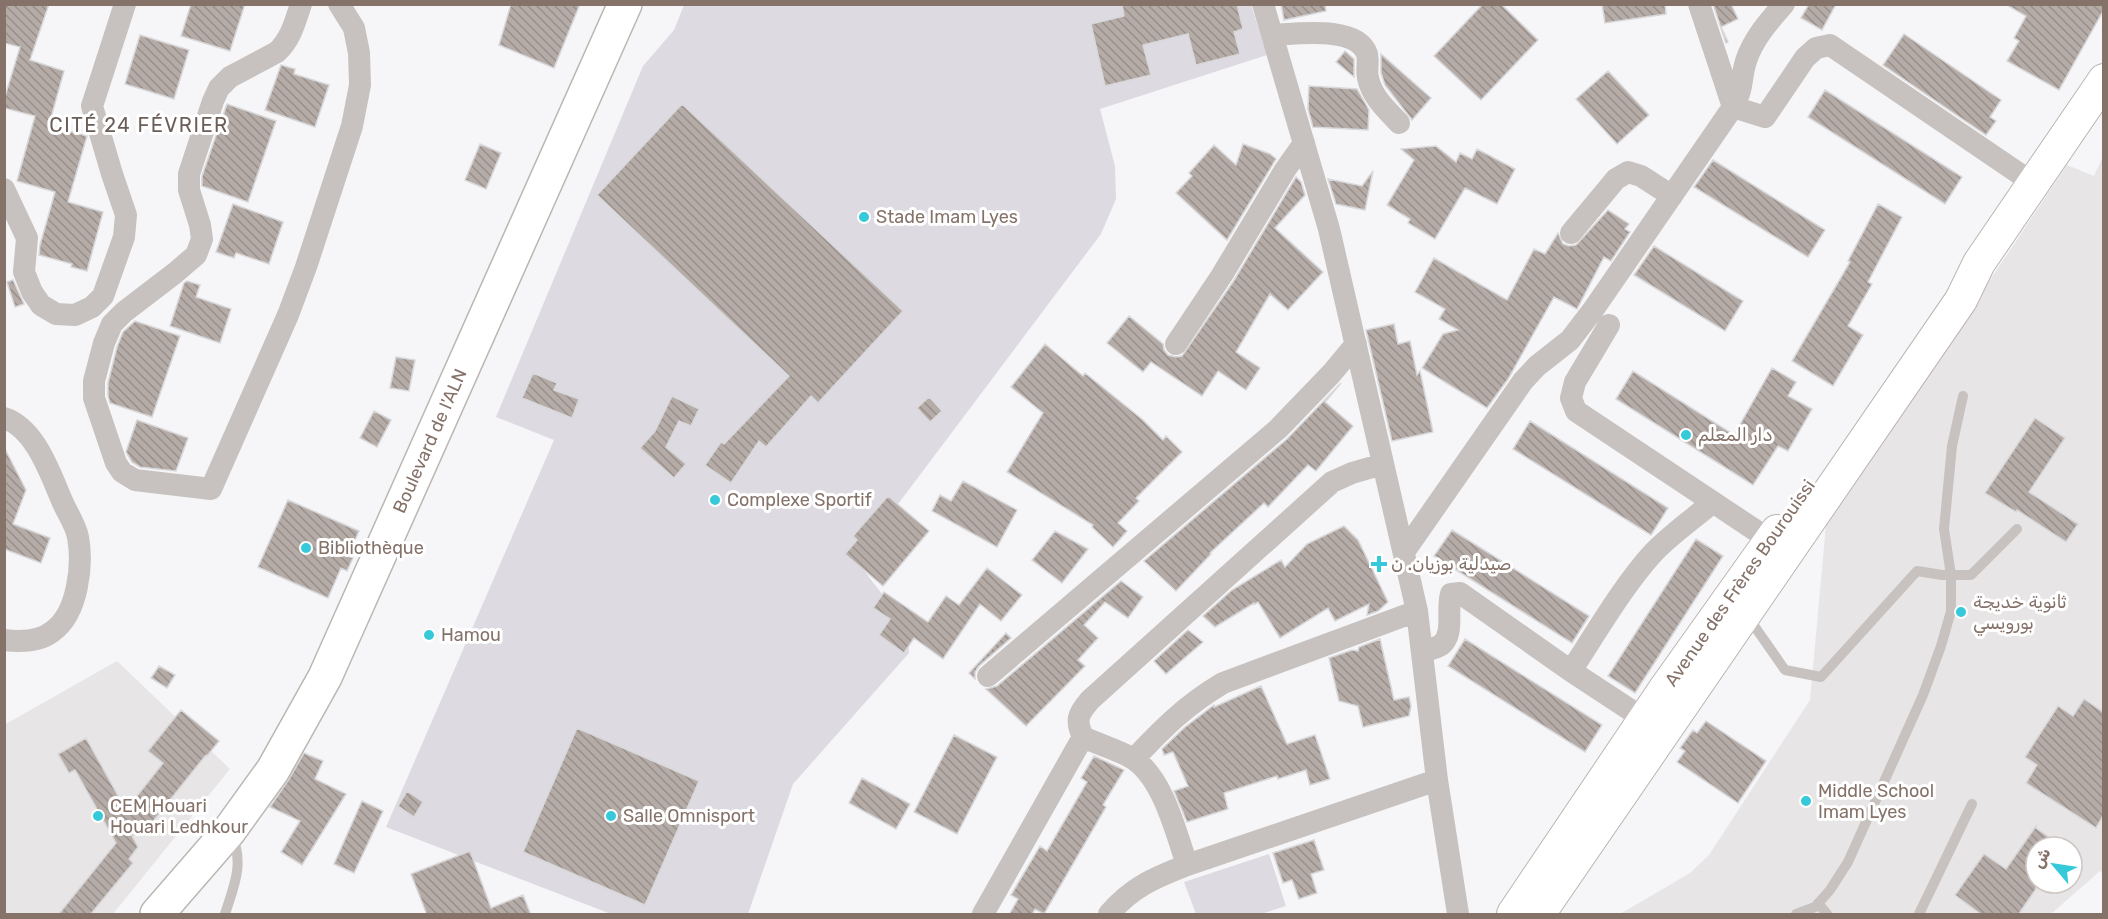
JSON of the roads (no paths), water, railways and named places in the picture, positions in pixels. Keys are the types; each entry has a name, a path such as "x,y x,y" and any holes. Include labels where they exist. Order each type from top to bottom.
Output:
{"main road":[{"name":"Boulevard de l'ALN","path":"157,915 229,831 273,770 325,677 625,4"},
{"path":"1539,915 1961,300 1979,263 2103,80"},
{"name":"Avenue des Frères Bourouissi","path":"1513,915 1644,719 1952,285 1979,263"}],"street":[{"path":"4,189 27,238 24,272 41,305 56,314 66,315 75,315 92,308 103,296 124,237 126,215 92,106 125,4"},
{"path":"302,4 290,36 283,46 230,77 219,88 213,101 189,174 189,190 202,239 196,255 124,312 112,324 104,343 94,381 94,398 116,464 122,472 135,480 211,489 288,315 352,126 360,85 359,53 354,28 339,4"},
{"path":"1263,4 1329,229 1417,611 1437,780 1458,915"},
{"path":"1699,4 1733,107"},
{"path":"1404,552 1523,381 1537,366 1570,340 1593,310 1733,107 1740,94 1746,60 1755,40 1784,4"},
{"path":"1272,35 1317,33 1339,35 1358,42 1367,54 1368,78 1375,96 1399,123"},
{"path":"1733,107 1765,117 1805,58 1816,48 1830,45 2033,183"},
{"path":"1176,344 1304,144"},
{"path":"1571,233 1616,179 1628,172 1641,176 1671,196"},
{"path":"1609,325 1575,382 1571,398 1576,411 1770,540"},
{"path":"988,676 1278,429 1331,374 1356,344"},
{"path":"4,418 23,429 39,450 78,535 80,564 75,596 64,619 53,631 35,640 4,640"},
{"path":"1187,865 1174,825 1150,773 1134,759 1083,737 1077,725 1078,714 1090,700 1332,482 1352,473 1383,464"},
{"path":"1571,671 1652,554 1671,535 1713,502"},
{"path":"1422,652 1441,645 1447,636 1450,629 1448,604 1451,594 1461,593 1571,671 1644,719"},
{"path":"1134,759 1196,699 1223,683 1417,611"},
{"path":"983,915 1083,737"},
{"path":"1109,915 1129,893 1151,879 1437,780"}],"lane":[{"path":"1796,915 1818,903 1830,890 1848,862 1923,695 1941,646 1951,611 1951,575 1944,529 1952,446 1963,396"},
{"path":"1746,614 1785,670 1821,677 1917,571 1971,575 2018,529"},
{"path":"1919,915 1972,804"},
{"path":"225,915 238,867 237,847 229,831"},
{"path":"1818,903 1827,915"}],"place":[{"name":"Stade Imam Lyes","path":"864,217"},
{"name":"دار المعلم","path":"1686,435"},
{"name":"Complexe Sportif","path":"715,500"},
{"name":"Bibliothèque","path":"306,548"},
{"name":"صيدلية بوزيان. ن","path":"1379,564"},
{"name":"ثانوية خديجة بورويسي","path":"1961,612"},
{"name":"Hamou","path":"429,635"},
{"name":"Middle School Imam Lyes","path":"1806,801"},
{"name":"CEM Houari Houari Ledhkour","path":"98,816"},
{"name":"Salle Omnisport","path":"611,816"}],"district":[{"name":"CITÉ 24 FÉVRIER","path":"139,125"}]}
